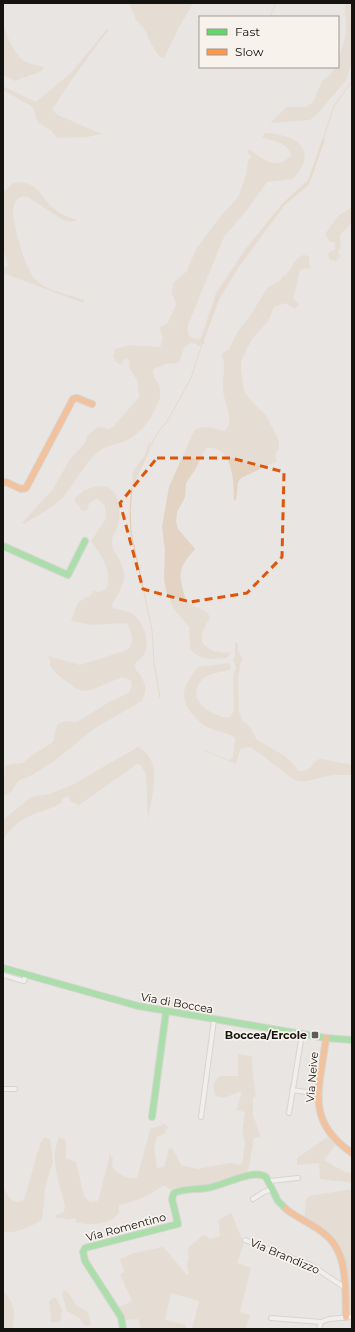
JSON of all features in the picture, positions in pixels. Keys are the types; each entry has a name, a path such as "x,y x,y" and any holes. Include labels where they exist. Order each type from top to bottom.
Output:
{"street":[{"path":"3,483 6,482 21,489 26,488 73,399 77,398 92,404"},
{"path":"3,546 68,575 85,541"},
{"name":"Via di Boccea","path":"3,968 138,1006 166,1012 326,1038 352,1040"},
{"path":"3,975 24,981 26,975"},
{"path":"152,1117 166,1012"},
{"path":"201,1117 214,1020"},
{"path":"289,1113 302,1034"},
{"name":"Via Neive","path":"326,1038 320,1094 320,1115 326,1129 336,1140 352,1153"},
{"path":"3,1089 15,1088"},
{"path":"292,1090 320,1094"},
{"name":"Via Romentino","path":"123,1329 119,1313 85,1261 83,1252 85,1248 178,1224 172,1197 178,1190 213,1187 257,1173 265,1175 270,1181"},
{"path":"271,1318 321,1322 329,1319 349,1317 344,1287 342,1258 336,1245 328,1235 280,1205 270,1181 298,1178"},
{"path":"253,1199 264,1192 273,1189"},
{"name":"Via Brandizzo","path":"245,1240 311,1265 344,1287"},
{"path":"319,1329 321,1322"}],"highlighted area":[{"path":"157,458 231,458 284,472 282,557 247,593 190,602 143,589 120,503"}],"shaded area":[{"path":"129,3 193,3 164,58 160,57 151,44 145,30 136,20"},
{"path":"345,3 352,3 352,63 346,80 320,111 310,120 270,123 287,107 306,107 313,102 322,81 329,76 335,68 339,68 339,58 346,31"},
{"path":"3,21 8,37 19,57 30,63 44,67 42,71 15,81 3,75"},
{"path":"107,29 109,29 70,82 52,110 58,115 102,134 87,137 57,138 51,130 38,123 33,107 3,90 3,86 36,102 71,73"},
{"path":"265,133 276,134 295,140 301,145 304,151 304,159 301,168 293,179 267,182 247,210 224,237 188,325 187,330 191,338 201,338 216,293 246,248 284,202 308,180 322,139 325,140 309,185 285,205 239,267 219,300 204,340 205,343 198,346 190,343 184,348 179,363 166,364 153,369 154,376 159,387 160,397 156,409 141,430 125,441 100,450 87,463 67,493 58,502 24,524 22,523 53,489 70,459 85,443 87,436 98,427 108,429 113,427 139,397 137,380 129,368 130,361 125,358 122,364 118,364 113,357 115,349 129,345 160,347 163,339 159,327 167,324 176,304 172,293 173,283 187,271 196,249 219,218 238,197 246,176 248,161 252,156 247,153 249,149 265,160 275,163 280,163 286,160 291,155 289,150 283,144 262,137"},
{"path":"13,183 27,183 36,188 48,204 53,208 68,217 78,220 70,222 63,220 28,197 20,198 14,205 14,221 19,244 27,266 36,280 46,287 58,292 84,300 83,303 3,273 3,269 8,266 3,248 3,192"},
{"path":"352,207 352,222 340,235 341,245 338,251 340,256 337,261 330,260 328,253 335,249 335,243 329,241 325,234 338,216"},
{"path":"303,255 309,256 310,268 301,269 298,276 293,299 299,304 295,309 286,303 274,307 268,321 252,339 241,361 244,391 252,402 266,415 279,441 279,448 275,455 277,461 241,478 238,482 236,500 234,500 232,474 227,458 222,452 215,449 206,448 196,468 186,483 185,497 177,512 176,522 178,529 195,549 184,563 181,572 181,583 184,594 186,600 190,604 204,610 210,617 202,633 202,642 211,650 223,653 231,652 227,658 211,659 198,656 190,649 189,627 174,609 167,594 164,579 165,550 162,527 169,487 193,433 197,428 209,427 225,431 228,426 229,416 223,384 224,362 221,354 229,349 238,331 250,316 267,288 281,280 296,260"},
{"path":"151,442 147,455 132,485 133,471 145,455 148,444"},
{"path":"103,486 109,488 115,494 119,504 119,520 112,544 122,566 124,577 121,588 112,605 113,608 131,613 142,625 146,636 146,648 145,653 135,665 136,670 141,676 145,685 145,692 142,701 95,728 53,762 32,775 18,781 12,791 3,797 5,765 23,763 32,755 53,742 57,725 64,721 77,722 109,702 129,693 132,685 130,680 122,677 91,690 83,691 77,689 59,676 50,666 48,656 80,665 127,650 131,644 132,636 126,623 92,625 71,621 78,602 91,595 93,591 99,592 107,588 108,575 105,563 91,541 106,519 105,506 97,498 89,503 88,509 85,511 80,510 80,506 75,503 75,498 85,490"},
{"path":"235,643 238,643 238,651 243,659 240,664 238,682 239,711 242,720 250,727 257,740 285,756 299,771 307,770 315,761 322,759 352,765 352,775 332,775 303,782 296,781 251,747 241,748 236,764 204,751 229,760 233,757 235,738 229,734 209,728 198,720 187,707 184,690 189,679 198,667 229,663 231,668 229,670 206,676 199,684 196,694 204,708 222,717 230,717 234,711 233,676 236,668 233,659 235,655"},
{"path":"138,747 146,753 154,770 153,790 148,820 146,775 141,765 137,764 79,805 70,801 69,796 62,799 62,803 29,816 9,831 3,840 3,820 31,797 50,794 74,784"},
{"path":"238,1054 251,1056 256,1097 253,1098 253,1115 261,1137 254,1138 248,1173 215,1185 174,1192 165,1186 162,1186 153,1193 142,1198 119,1205 119,1213 115,1217 99,1224 76,1222 75,1218 66,1220 63,1218 55,1218 56,1215 64,1212 65,1206 58,1181 55,1162 56,1145 59,1137 66,1141 66,1158 76,1162 84,1196 90,1202 98,1201 110,1154 113,1159 112,1167 115,1170 126,1177 137,1178 150,1129 165,1124 168,1127 164,1134 157,1137 154,1146 157,1168 164,1167 169,1148 173,1149 181,1165 197,1169 230,1163 239,1165 242,1163 245,1143 242,1131 245,1112 236,1110 242,1093 240,1092 223,1098 216,1096 214,1090 214,1083 219,1076 238,1076"},
{"path":"329,1136 337,1143 324,1160 345,1172 352,1173 352,1183 320,1179 319,1163 297,1165 297,1158"},
{"path":"44,1137 50,1139 53,1161 45,1188 42,1220 18,1231 3,1231 3,1191 5,1189 14,1202 24,1200 40,1144"},
{"path":"352,1189 352,1315 349,1315 343,1254 340,1247 328,1232 304,1218 306,1200 309,1196"},
{"path":"231,1213 244,1243 237,1263 251,1268 240,1312 250,1315 246,1329 192,1329 199,1301 171,1293 165,1320 186,1325 186,1329 141,1329 138,1319 124,1320 118,1308 132,1301 120,1274 124,1272 120,1259 134,1253 163,1247 187,1275 189,1274 187,1265 189,1255 188,1248 203,1235 210,1239 220,1236 218,1220"},
{"path":"66,1290 77,1306 88,1312 91,1325 85,1326 80,1318 67,1311 62,1293"},
{"path":"3,1291 12,1304 14,1318 13,1329 3,1329"},
{"path":"52,1298 56,1298 62,1310 61,1320 57,1322 51,1322 49,1302"}],"waterway":[{"path":"270,16 276,3"},
{"path":"160,698 154,662 152,630 131,532 130,511 132,487 156,435 168,420 191,378 218,295 250,247 284,203 308,183 334,106 352,81"}],"traffic: fast":[{"path":"3,546 68,575 85,541"},
{"path":"3,968 138,1006 326,1038 352,1040"},
{"path":"152,1117 166,1012"},
{"path":"123,1329 121,1317 85,1261 83,1252 85,1248 178,1224 172,1199 174,1193 182,1190 214,1187 246,1176 260,1175 266,1177 278,1201 286,1209"}],"traffic: slow":[{"path":"3,483 6,482 21,489 26,488 73,399 77,398 92,404"},
{"path":"326,1038 319,1088 321,1115 327,1128 337,1141 352,1153"},
{"path":"286,1209 322,1232 331,1240 337,1249 344,1270 346,1317"}],"place":[{"name":"Boccea/Ercole","path":"315,1035"}]}
